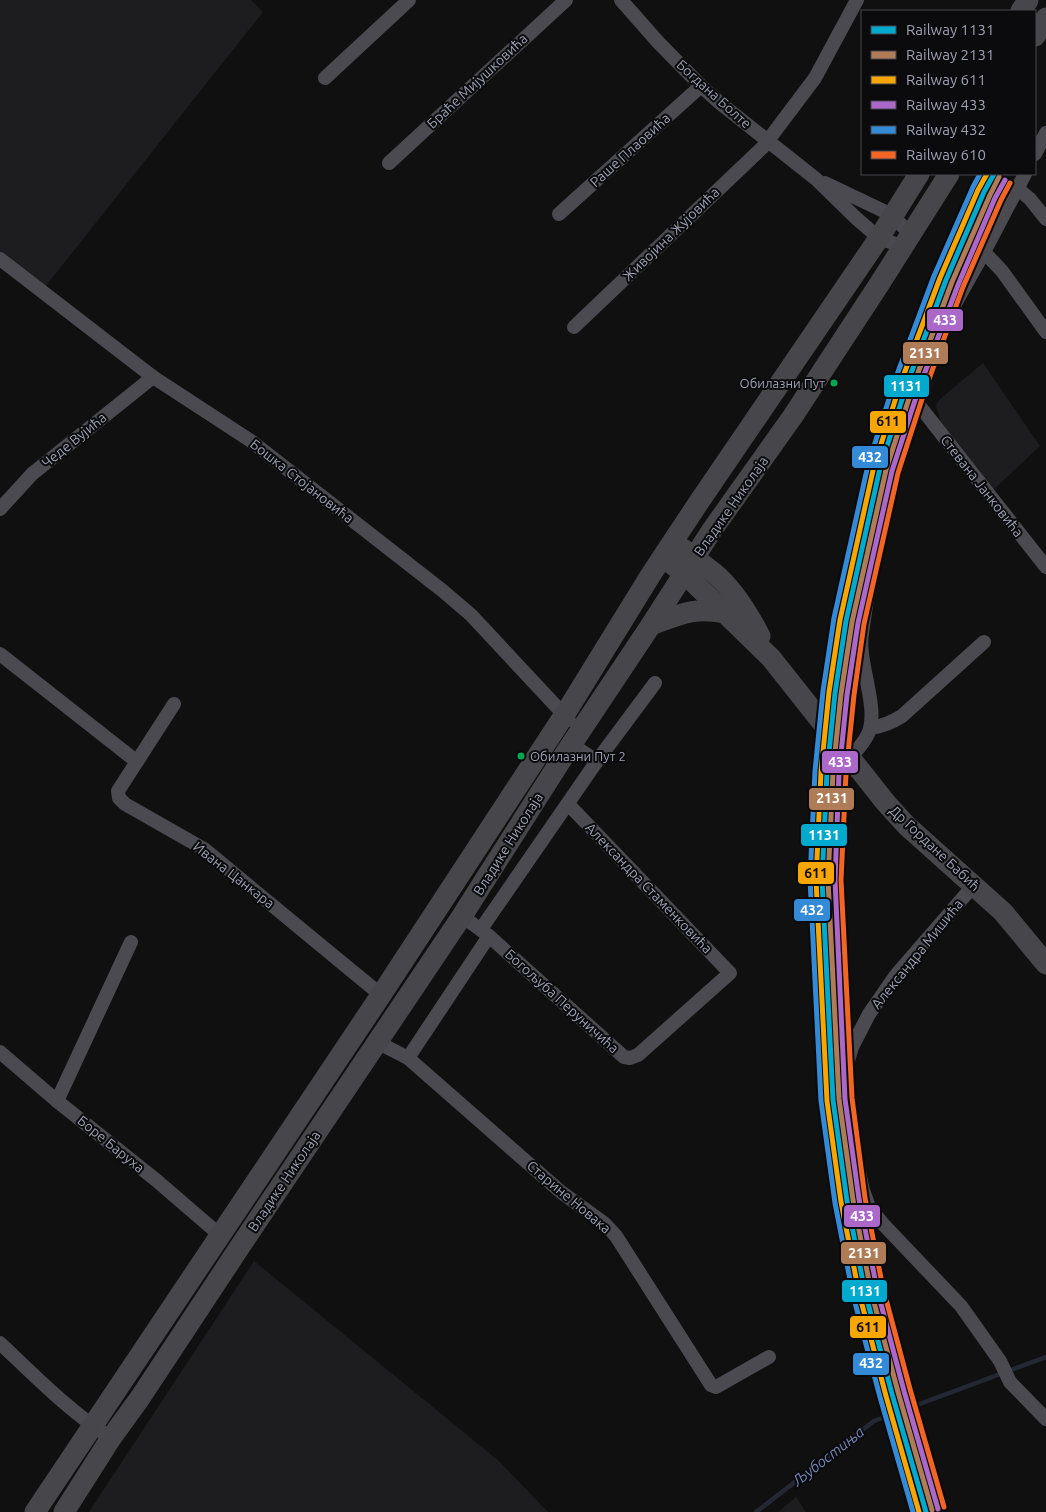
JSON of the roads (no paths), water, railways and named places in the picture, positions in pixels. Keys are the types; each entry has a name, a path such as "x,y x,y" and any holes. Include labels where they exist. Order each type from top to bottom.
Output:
{"main road":[{"path":"1036,34 1046,18"},
{"name":"Владике Николаја","path":"35,1512 222,1236 564,714 668,550 879,238 918,175"},
{"name":"Владике Николаја","path":"64,1512 462,916 689,565 794,416 948,175"},
{"name":"Др Гордане Бабић","path":"668,550 689,565 715,574 726,584 753,622 771,658"},
{"name":"Др Гордане Бабић","path":"689,565 725,613 771,658 886,803 928,846 1003,912 1046,964"},
{"path":"651,625 693,611 710,610 725,613"}],"street":[{"path":"325,78 409,0"},
{"name":"Браће Мијушковића","path":"389,162 566,0"},
{"name":"Богдана Болте","path":"621,0 658,42 701,86 816,179 879,238 907,241"},
{"name":"Живојина Жујовића","path":"574,327 751,159 768,140 815,78 857,0"},
{"name":"Раше Плаовића","path":"559,214 701,86"},
{"path":"1036,152 1046,133"},
{"path":"850,758 862,744 871,728 871,706 862,659 861,635 882,525 900,455 952,309 1024,175"},
{"name":"Богдана Болте","path":"816,179 892,216 907,241"},
{"path":"1017,188 1046,219"},
{"path":"984,252 1002,271 1046,332"},
{"name":"Бошка Стојановића","path":"0,259 153,376 252,441 443,591 471,615 564,714 576,738 597,761"},
{"name":"Чеде Вујића","path":"0,509 32,474 153,376"},
{"name":"Стевана Јанковића","path":"918,404 1046,567"},
{"path":"871,728 891,723 902,716 984,642"},
{"path":"0,654 136,761"},
{"path":"408,1058 485,932 568,804 597,761 655,683"},
{"name":"Ивана Цанкара","path":"174,704 118,791 119,798 125,804 204,849 381,995"},
{"name":"Александра Стаменковића","path":"568,804 730,973"},
{"name":"Александра Мишића","path":"974,885 896,976 869,1014 852,1047 847,1064 847,1078 856,1159 869,1207 882,1224 961,1306 1000,1361 1010,1382 1046,1419"},
{"name":"Богољуба Перуничића","path":"462,916 485,932 624,1057 630,1058 638,1055 730,973"},
{"path":"58,1101 131,942"},
{"name":"Старине Новака","path":"377,1042 408,1058 561,1192 604,1224 616,1236 710,1385 716,1387 769,1357"},
{"name":"Боре Баруха","path":"1,1055 156,1180 222,1236"},
{"path":"0,1343 62,1402 92,1426 112,1438"}],"waterway":[{"name":"Љубостиња","path":"756,1512 874,1421 1046,1357"}],"rail line":[{"name":"432","path":"913,1512 853,1295 835,1203 821,1101 810,879 815,771 823,691 834,618 868,465 895,380 934,276 979,175"},
{"name":"611","path":"919,1512 859,1293 841,1202 827,1101 816,880 821,772 829,692 840,620 874,466 901,382 940,278 978,190 986,175"},
{"name":"1131","path":"926,1512 865,1292 847,1201 833,1100 822,880 827,772 835,693 846,621 880,468 907,384 946,280 984,192 993,175"},
{"name":"2131","path":"932,1510 871,1291 853,1200 839,1099 828,880 833,772 841,694 852,622 886,470 913,386 952,282 999,177"},
{"name":"433","path":"938,1509 877,1289 859,1199 845,1099 835,880 839,773 847,695 858,623 892,471 919,388 958,285 995,198 1005,180"},
{"name":"610","path":"944,1507 883,1288 865,1198 852,1098 841,880 846,773 864,624 898,473 925,390 963,287 1010,183"}],"place":[{"name":"Обилазни Пут","path":"834,383"},
{"name":"Обилазни Пут 2","path":"521,756"}]}
